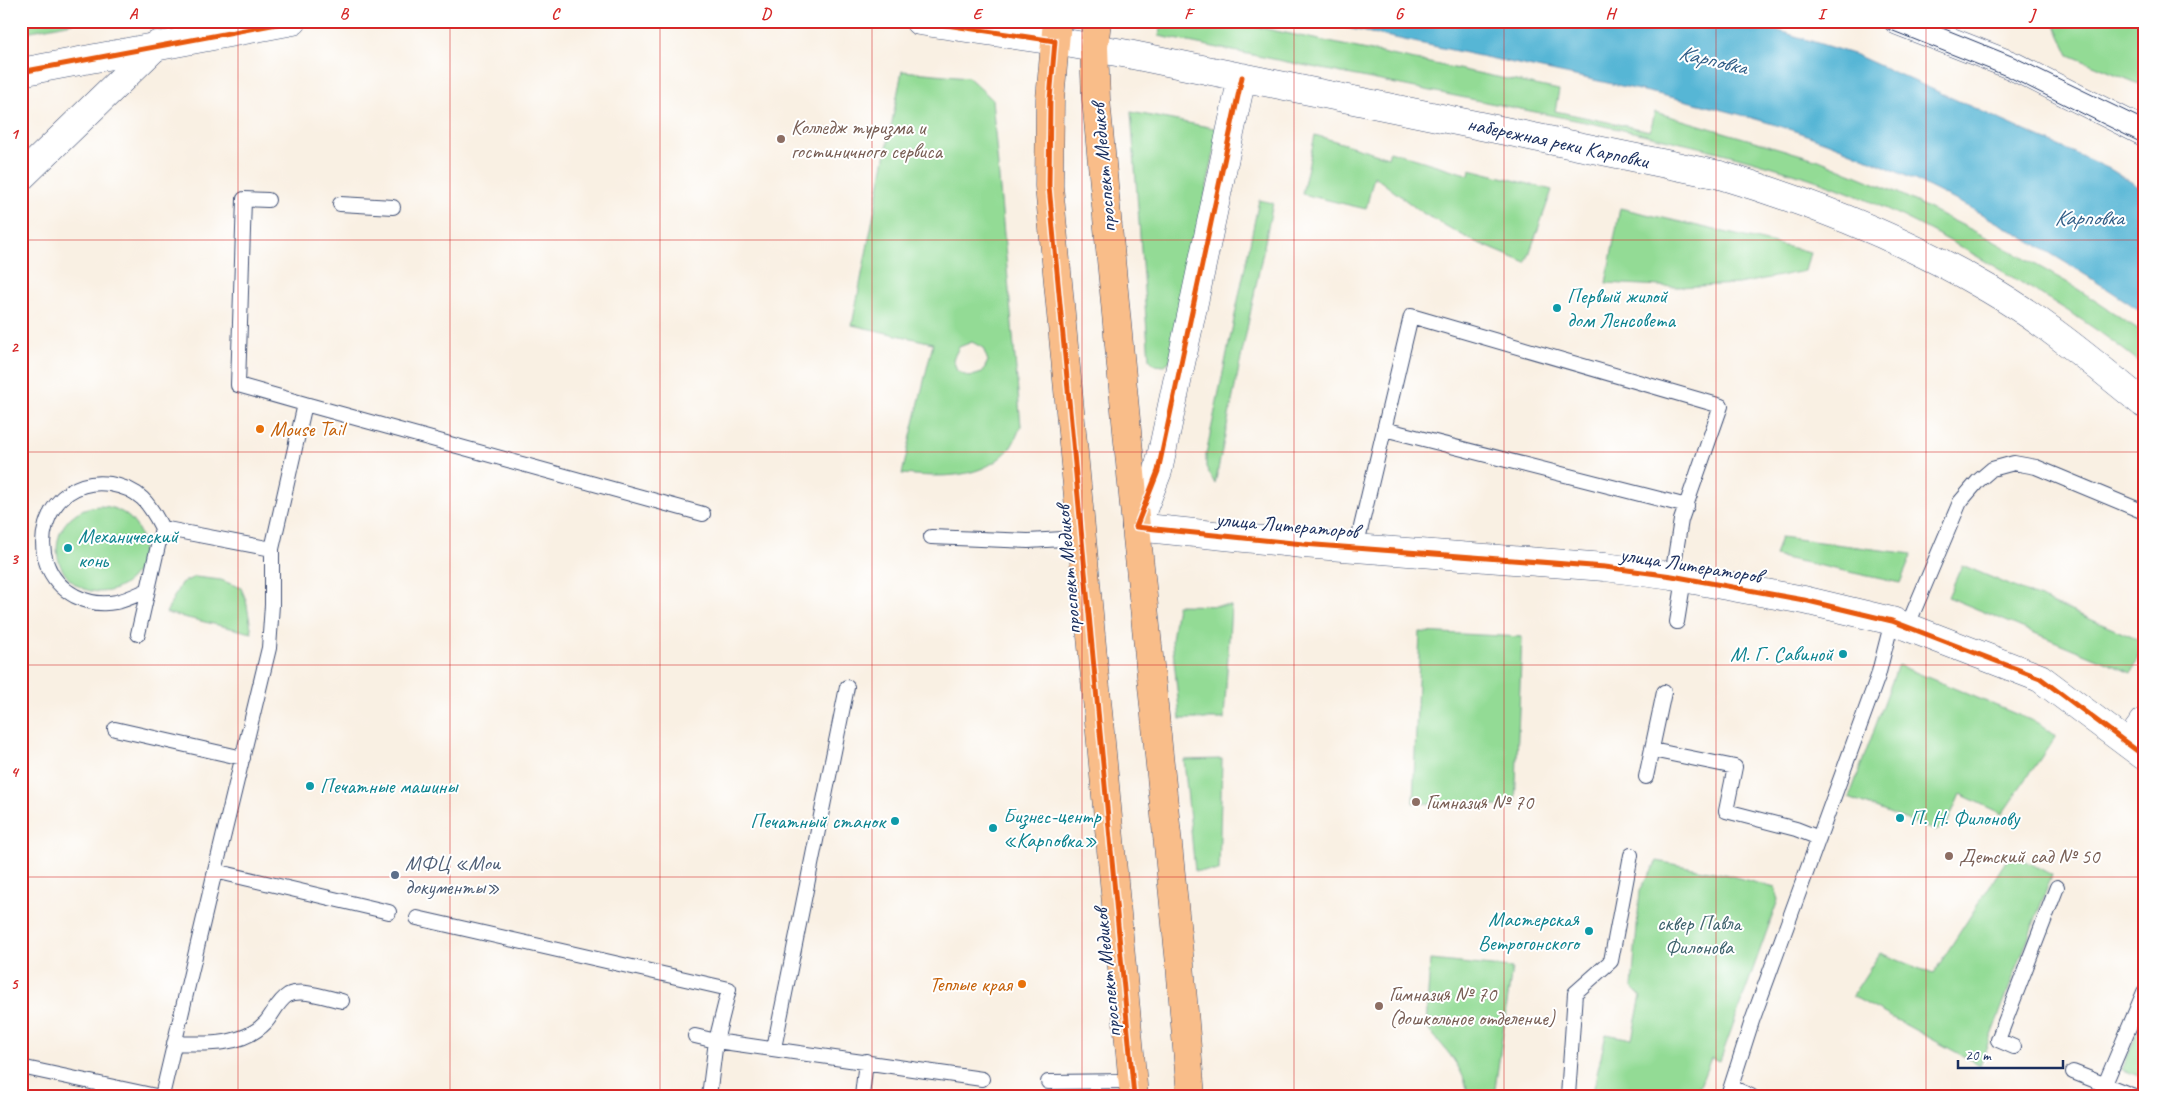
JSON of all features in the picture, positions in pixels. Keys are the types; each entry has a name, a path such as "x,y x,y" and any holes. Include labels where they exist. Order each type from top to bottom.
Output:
{"main road":[{"name":"проспект Медиков","path":"1056,31 1050,99 1049,186 1134,1088"},
{"name":"проспект Медиков","path":"1095,34 1096,99 1136,528 1180,964 1191,1096"}],"street":[{"path":"21,72 156,45 293,21"},
{"name":"набережная реки Карповки","path":"919,21 1095,34 1242,77 1720,176 1783,194 1847,218 1918,251 1989,289 2080,351 2144,404"},
{"path":"1898,21 2013,66 2144,132"},
{"path":"21,177 156,45"},
{"path":"1136,528 1158,471 1242,77"},
{"name":"улица Литераторов","path":"1136,528 1356,548 1605,567 1804,600 1900,624 2040,678 2136,750"},
{"path":"2136,750 2144,722"}],"lane":[{"path":"268,200 244,199 238,385 703,514"},
{"path":"340,204 393,207"},
{"path":"1356,548 1410,316 1721,406 1681,520 1677,622"},
{"path":"162,1096 269,648 272,605 272,549 304,404"},
{"path":"1384,429 1686,506"},
{"path":"1751,1096 1729,1091 1752,1021 1878,676 1900,624 1960,502 1978,481 1992,469 2014,463 2036,467 2144,512"},
{"path":"138,634 148,590 162,528 149,503 126,486 98,482 71,490 51,511 42,538 46,565 62,588 87,602 116,602 148,590"},
{"path":"162,528 272,549"},
{"path":"931,537 1028,541 1081,538"},
{"path":"774,1048 847,687"},
{"path":"1646,777 1664,692"},
{"path":"116,729 243,758"},
{"path":"1652,750 1735,767 1726,811 1796,829 1819,838"},
{"path":"1568,1096 1575,993 1611,961 1631,855"},
{"path":"215,871 388,912"},
{"path":"2014,1047 1998,1040 2057,888"},
{"path":"417,918 729,989 716,1041 709,1096"},
{"path":"2105,1084 2144,992"},
{"path":"174,1043 215,1045 245,1036 265,1023 288,995 302,993 342,1001"},
{"path":"695,1036 716,1041 982,1078"},
{"path":"862,1096 866,1061"},
{"path":"21,1067 156,1096"},
{"path":"2073,1072 2134,1096"},
{"path":"1048,1082 1134,1088"}],"green space":[{"path":"21,21 82,21 21,33"},
{"path":"1161,21 1228,21 1559,90 1555,111 1650,131 1655,112 1819,160 1898,193 1990,239 2070,284 2144,333 2144,366 2082,320 1967,251 1889,210 1809,178 1732,155 1653,136 1159,36"},
{"path":"2053,21 2144,21 2144,86 2069,55"},
{"path":"902,71 968,77 992,99 1021,426 1011,447 1000,458 974,471 946,476 902,474 933,343 852,325","holes":["972,342 983,348 988,361 982,373 969,377 957,371 953,359 959,347"]},
{"path":"1131,112 1219,129 1170,361 1163,366 1155,365 1149,359"},
{"path":"1315,135 1388,157 1390,151 1469,175 1470,169 1552,190 1526,263 1471,240 1421,212 1374,176 1366,209 1302,194"},
{"path":"1259,200 1273,203 1215,484 1206,467 1206,454"},
{"path":"1620,208 1810,252 1805,271 1738,284 1678,287 1606,283"},
{"path":"100,506 116,510 130,519 139,533 143,549 139,565 130,579 116,588 100,592 84,588 70,579 61,565 57,549 61,533 70,519 84,510"},
{"path":"1781,537 1912,554 1900,583 1775,556"},
{"path":"1962,565 2144,642 2131,673 1948,597"},
{"path":"195,577 221,580 241,588 246,600 252,633 166,613 181,583"},
{"path":"1177,605 1231,606 1224,719 1180,719 1172,640"},
{"path":"1420,632 1522,637 1515,807 1413,803"},
{"path":"1898,665 2040,724 2056,736 2002,814 1960,794 1947,824 1936,831 1849,798"},
{"path":"1222,759 1219,871 1195,871 1184,760"},
{"path":"2011,853 2052,875 1980,1065 1852,996 1880,953 1933,974"},
{"name":"сквер Павла Филонова","path":"1657,861 1724,874 1775,888 1778,900 1720,1061 1711,1058 1696,1096 1592,1096 1606,1034 1632,1039 1641,996 1632,987 1640,890"},
{"path":"1430,960 1512,968 1494,1096 1468,1096 1463,1076 1453,1058 1426,1027"},
{"path":"2144,1016 2144,1078 2122,1070"}],"water":[{"name":"Карповка","path":"1314,21 1747,21 1856,55 2110,169 2144,190 2144,313 2068,264 1950,197 1868,159 1798,132 1711,107 1653,93"}],"tram line":[{"path":"1868,21 2009,77 2144,144"},
{"path":"1925,21 2014,57 2144,120"}],"cycle path":[{"path":"21,72 293,21"},
{"path":"919,21 1055,41 1050,99 1049,186 1134,1096"},
{"path":"1242,77 1158,471 1136,527 1303,544 1605,567 1672,576 1804,600 1892,621 2040,678 2144,756"}],"place":[{"name":"Колледж туризма и гостиничного сервиса","path":"781,139"},
{"name":"Первый жилой дом Ленсовета","path":"1557,308"},
{"name":"Mouse Tail","path":"260,429"},
{"name":"Механический конь","path":"68,548"},
{"name":"М. Г. Савиной","path":"1843,654"},
{"name":"Печатные машины","path":"310,786"},
{"name":"Гимназия № 70","path":"1416,802"},
{"name":"П. Н. Филонову","path":"1900,818"},
{"name":"Печатный станок","path":"895,821"},
{"name":"Бизнес-центр «Карповка»","path":"993,828"},
{"name":"Детский сад № 50","path":"1949,856"},
{"name":"МФЦ «Мои документы»","path":"395,875"},
{"name":"Мастерская Ветрогонского","path":"1589,931"},
{"name":"Теплые края","path":"1022,984"},
{"name":"Гимназия № 70 (дошкольное отделение)","path":"1379,1006"}]}
